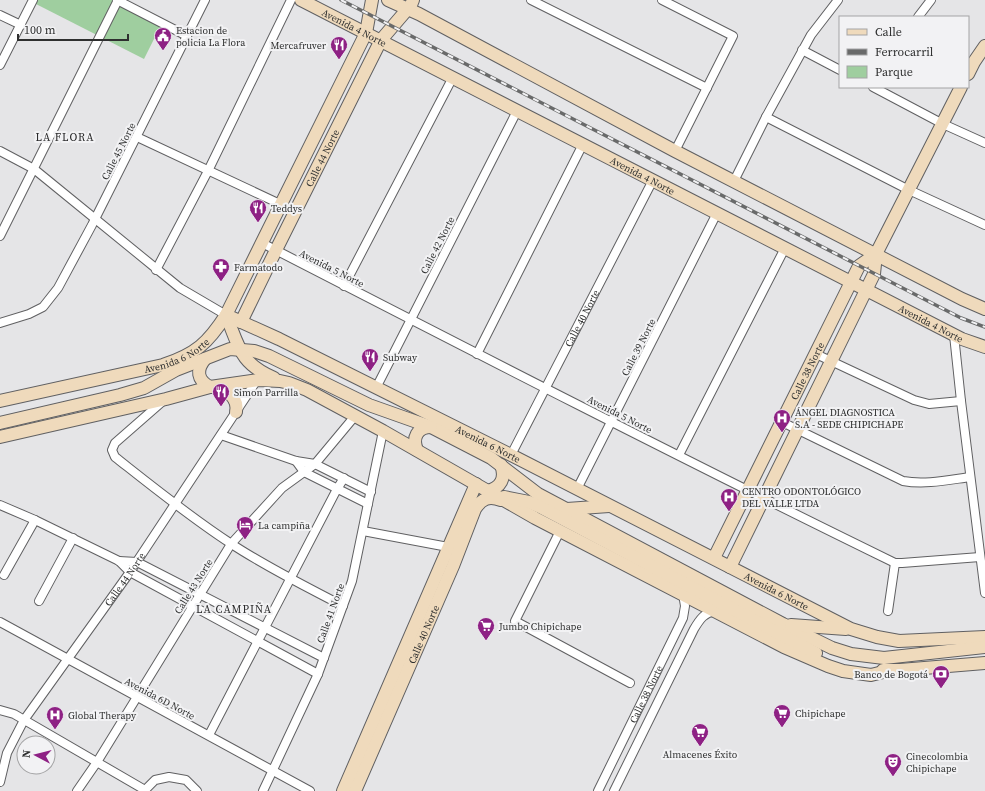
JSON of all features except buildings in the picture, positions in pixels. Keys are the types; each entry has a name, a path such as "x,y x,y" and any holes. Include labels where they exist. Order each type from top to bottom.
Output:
{"main road":[{"name":"Avenida 4 Norte","path":"301,0 954,335 985,348"},
{"name":"Calle 44 Norte","path":"226,314 366,33 372,0"},
{"path":"388,0 410,4 675,150 962,299 985,309"},
{"name":"Calle 44 Norte","path":"241,322 381,40 410,4"},
{"path":"969,72 985,46"},
{"name":"Calle 38 Norte","path":"730,567 874,274 876,254 960,88"},
{"name":"Calle 38 Norte","path":"714,558 859,266 876,254"},
{"path":"226,314 240,349 246,359 258,370 280,381"},
{"name":"Avenida 6 Norte","path":"0,401 163,365 181,359 196,350 213,334 226,314 511,455 852,629 877,637 899,641 985,637"},
{"name":"Avenida 6 Norte","path":"0,424 144,388 176,370 230,349 240,349 262,353 370,405 431,427 491,458 538,494 783,624 839,651 867,657 892,658 985,647"},
{"path":"205,359 200,365 199,372 201,379 204,383 212,387 222,388 234,399 238,406 236,412"},
{"path":"0,437 212,387 257,380 280,381 294,384 383,431 560,531 784,647 836,669 864,675 871,675 891,670"},
{"path":"360,380 370,405"},
{"path":"417,450 414,445 416,434 425,427 431,427"},
{"path":"490,492 502,482 504,476 501,465"},
{"name":"Calle 40 Norte","path":"343,791 476,484"},
{"path":"490,492 531,503 830,660 856,668 891,670 985,663"},
{"name":"Calle 40 Norte","path":"355,791 450,573 475,509 481,501 487,498 492,497 506,501"},
{"path":"567,509 610,506"},
{"path":"783,624 852,629"}],"street":[{"path":"0,65 33,0"},
{"path":"0,236 118,0 187,36"},
{"name":"Calle 45 Norte","path":"0,323 29,314 43,307 58,288 95,220 205,0"},
{"path":"156,270 208,172 291,0"},
{"path":"531,0 707,88"},
{"path":"662,0 733,36 675,150"},
{"path":"734,181 802,50 811,35 838,0"},
{"path":"919,16 931,0"},
{"path":"0,15 21,25"},
{"path":"802,50 839,69"},
{"path":"344,286 453,77"},
{"path":"876,88 942,124 985,143"},
{"name":"Calle 42 Norte","path":"376,388 517,111"},
{"path":"766,117 909,190 985,225"},
{"path":"137,137 208,172 280,204"},
{"path":"477,354 583,144"},
{"path":"0,151 34,169 59,188 95,220 180,288 226,314"},
{"name":"Calle 40 Norte","path":"511,455 653,180"},
{"name":"Calle 39 Norte","path":"577,489 717,213"},
{"name":"Avenida 5 Norte","path":"262,243 477,354 764,499 895,563 980,557"},
{"path":"679,455 785,248"},
{"path":"954,335 985,592"},
{"path":"816,354 914,400 929,404 961,401"},
{"name":"Calle 44 Norte","path":"0,782 7,753 24,720 66,659 137,562 257,380"},
{"path":"166,399 115,443 112,450 115,457 175,504 231,544 289,578 343,606"},
{"name":"Calle 43 Norte","path":"77,791 97,762 231,544 282,488 315,464 355,416"},
{"path":"782,422 903,480 913,483 926,483 970,477"},
{"name":"Calle 41 Norte","path":"263,791 318,674 352,582 383,431"},
{"path":"221,435 296,461 315,464 371,492"},
{"path":"296,461 304,472 368,504"},
{"path":"209,735 289,578 344,478"},
{"path":"0,504 119,561 130,572 318,674"},
{"path":"4,575 35,520"},
{"path":"363,531 448,547"},
{"path":"560,531 515,621 630,683"},
{"path":"39,601 73,538"},
{"path":"119,561 137,562 324,658"},
{"path":"888,611 895,563"},
{"name":"Calle 38 Norte","path":"598,791 683,618 685,606 683,594"},
{"name":"Calle 38 Norte","path":"614,791 700,620 706,614 715,611"},
{"name":"Avenida 6D Norte","path":"0,622 310,791"},
{"path":"640,706 640,712 643,716 648,716 653,712"},
{"path":"0,710 14,714 144,791 154,780 169,777 186,780 197,791"},
{"path":"633,721 637,719 642,720 645,724 645,729"}],"green space":[{"path":"36,0 112,0 161,25 144,59 34,3"}],"railway":[{"path":"341,0 961,318 985,327"}],"place":[{"name":"Estacion de policia La Flora","path":"163,51"},
{"name":"Mercafruver","path":"339,60"},
{"name":"Teddys","path":"258,223"},
{"name":"Farmatodo","path":"221,282"},
{"name":"Subway","path":"370,372"},
{"name":"Simon Parrilla","path":"221,407"},
{"name":"ÁNGEL DIAGNOSTICA S.A - SEDE CHIPICHAPE","path":"782,433"},
{"name":"CENTRO ODONTOLÓGICO DEL VALLE LTDA","path":"729,512"},
{"name":"La campiña","path":"245,540"},
{"name":"Jumbo Chipichape","path":"486,641"},
{"name":"Banco de Bogotá","path":"941,689"},
{"name":"Chipichape","path":"782,728"},
{"name":"Global Therapy","path":"55,730"},
{"name":"Almacenes Éxito","path":"700,747"},
{"name":"Cinecolombia Chipichape","path":"893,777"}],"district":[{"name":"LA FLORA","path":"65,137"},
{"name":"LA CAMPIÑA","path":"234,609"}]}
